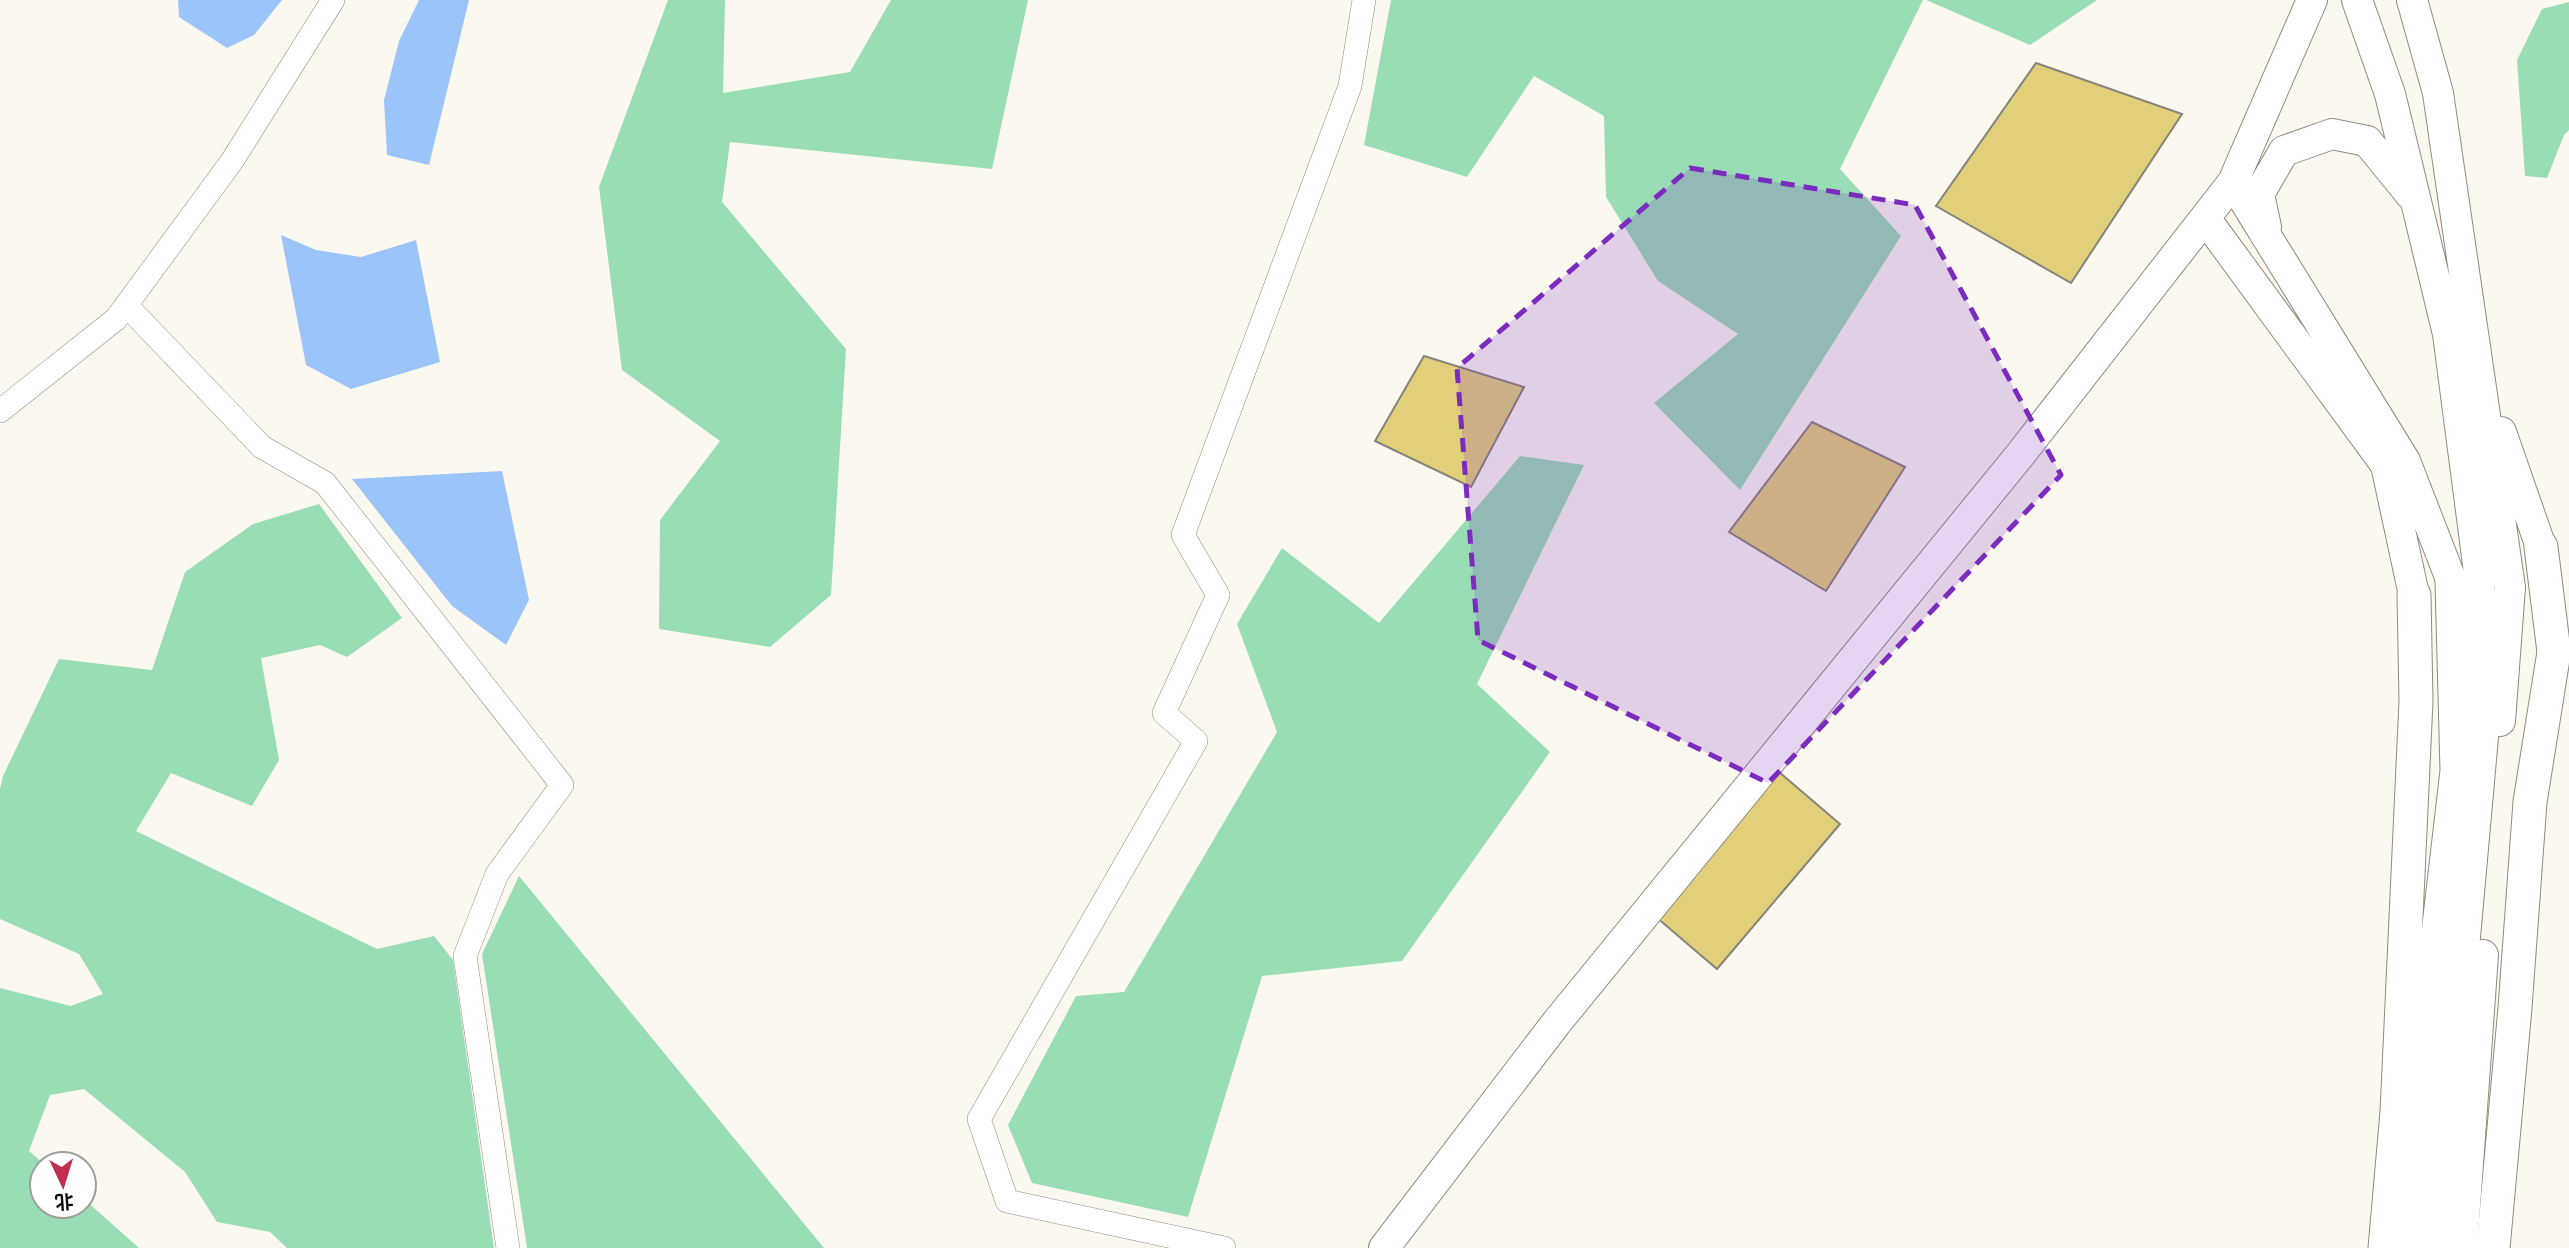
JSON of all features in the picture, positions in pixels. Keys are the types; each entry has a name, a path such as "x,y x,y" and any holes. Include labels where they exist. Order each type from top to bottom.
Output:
{"highway":[{"path":"2493,1248 2530,802 2554,652 2541,547"},
{"path":"2409,1248 2435,960 2457,771 2452,582"},
{"path":"2385,1248 2397,1112 2416,701 2414,594"},
{"path":"2367,1248 2397,1112"}],"main road":[{"path":"1384,1248 1556,1022 2020,454 2233,182 2312,0"},
{"path":"2357,0 2390,94 2450,347 2479,572 2484,726 2437,1248"},
{"path":"2412,0 2438,93 2510,587 2462,1248"},
{"path":"2269,241 2259,194 2284,151 2332,134 2367,141 2416,200"},
{"path":"2233,182 2405,461 2452,582"},
{"path":"2205,218 2386,465 2414,594"},
{"path":"2479,372 2541,547"}],"street":[{"path":"0,411 116,319 232,161 333,0"},
{"path":"1224,1248 1007,1201 979,1119 1196,741 1164,713 1218,595 1183,535 1350,86 1364,0"},
{"path":"126,305 262,447 325,484 562,785 497,874 465,956 508,1248"}],"highlighted area":[{"path":"1690,168 1915,205 2061,475 1768,783 1478,640 1457,368"}],"green space":[{"path":"668,0 725,0 723,93 850,72 891,0 1028,0 992,169 730,142 722,202 846,349 831,595 770,647 659,629 660,520 720,441 622,370 599,187"},
{"path":"1391,0 1923,0 1840,169 1901,236 1740,490 1654,403 1738,334 1658,281 1606,197 1604,116 1534,76 1467,177 1364,145"},
{"path":"1926,0 2097,0 2030,45"},
{"path":"2569,2 2569,130 2564,135 2547,178 2525,176 2517,60 2542,9"},
{"path":"1520,456 1584,465 1477,684 1550,752 1402,961 1262,976 1188,1217 1032,1183 1008,1125 1076,996 1124,992 1277,732 1237,624 1282,548 1379,623"},
{"path":"319,504 402,618 347,657 320,645 261,658 279,760 252,806 171,773 136,831 377,949 434,936 453,960 494,1248 287,1248 270,1232 217,1222 185,1172 84,1089 50,1095 28,1150 28,1220 98,1220 98,1211 139,1248 0,1248 0,988 71,1006 103,994 79,954 0,919 0,789 3,776 59,659 152,670 185,572 253,524"},
{"path":"519,876 824,1248 527,1248 482,954"}],"water":[{"path":"178,0 282,0 254,35 227,48 179,17"},
{"path":"419,0 469,0 429,165 387,155 384,100 399,41"},
{"path":"281,235 316,250 361,257 416,240 440,362 351,389 306,365"},
{"path":"502,471 529,600 506,645 452,606 352,479"}],"building":[{"path":"2036,63 2182,114 2071,283 1936,206"},
{"path":"1424,356 1524,387 1471,487 1375,441"},
{"path":"1812,422 1905,467 1826,591 1729,532"},
{"path":"1779,772 1840,824 1717,969 1656,917"}]}
